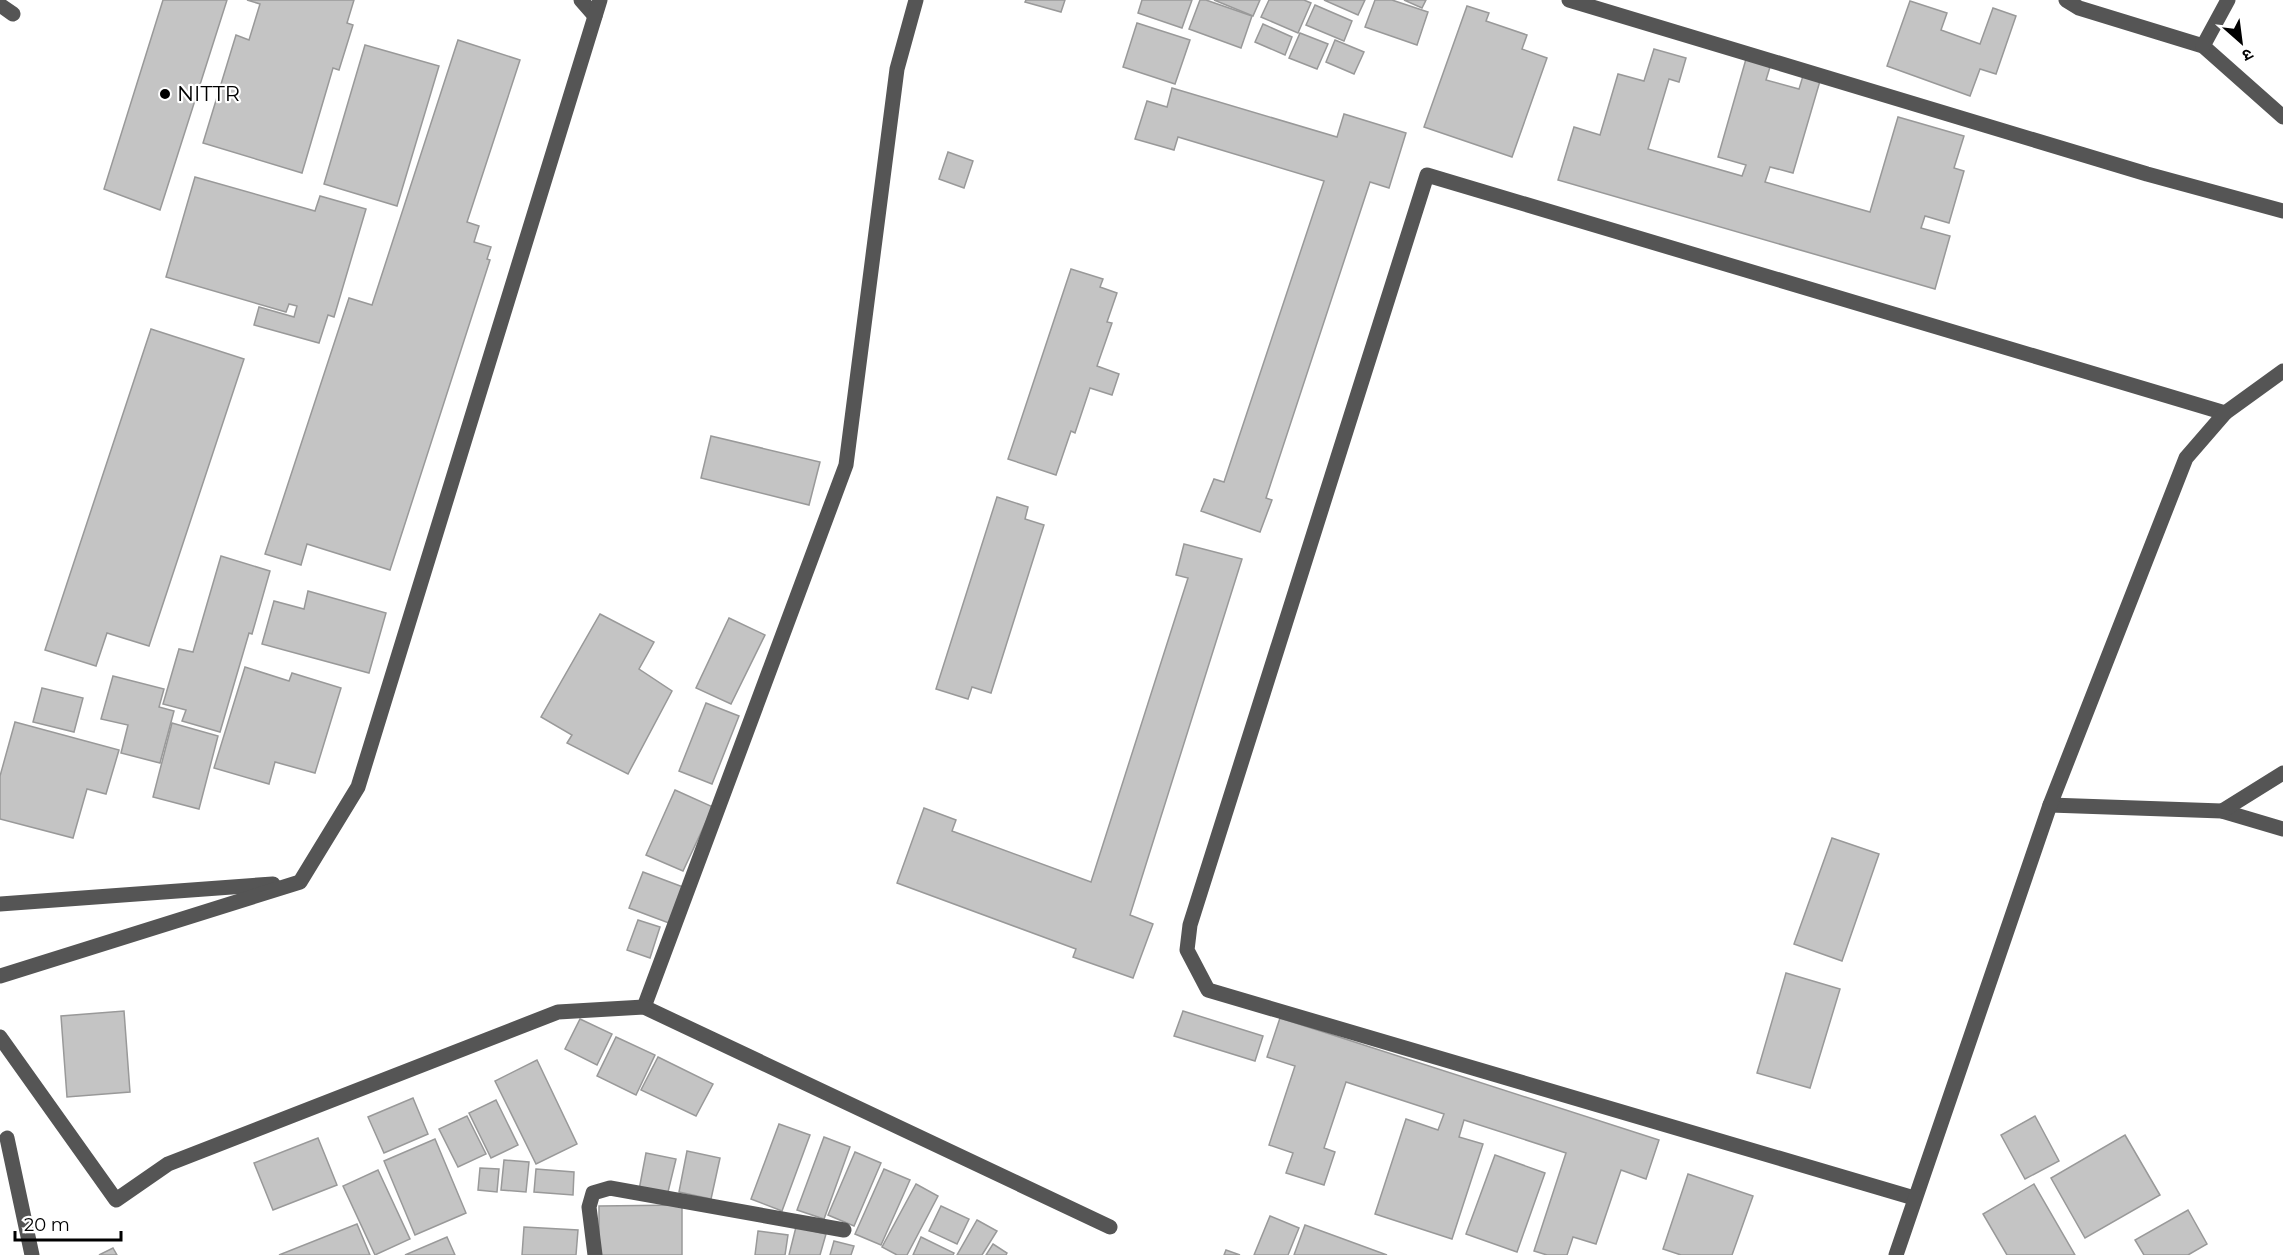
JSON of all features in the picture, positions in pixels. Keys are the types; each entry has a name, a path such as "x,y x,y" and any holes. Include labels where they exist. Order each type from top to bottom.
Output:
{"street":[{"path":"581,0 595,16"},
{"path":"0,976 300,882 358,787 600,0"},
{"path":"644,1007 846,465 897,69 916,0"},
{"path":"1569,0 2283,212"},
{"path":"2066,0 2079,8 2203,46 2283,117"},
{"path":"2203,46 2228,0"},
{"path":"1914,1198 1208,990 1186,950 1190,925 1427,175 2224,413"},
{"path":"1896,1255 2050,805 2186,458 2224,413 2283,371"},
{"path":"2222,811 2283,773"},
{"path":"2050,805 2222,811 2283,829"},
{"path":"0,904 300,882"},
{"path":"0,1037 116,1200 168,1164 558,1012 644,1007 1110,1227"},
{"path":"7,1138 32,1255"},
{"path":"595,1255 589,1207 593,1193 610,1188 844,1230"}],"building":[{"name":"NITTR","path":"163,0 227,0 160,210 104,189"},
{"path":"247,0 354,0 347,23 353,25 339,70 333,68 302,173 203,143 236,35 249,40 260,4"},
{"path":"1026,0 1065,0 1061,12 1025,2"},
{"path":"1142,0 1192,0 1182,28 1138,13"},
{"path":"1200,0 1252,16 1241,48 1189,29"},
{"path":"1214,0 1260,0 1253,16"},
{"path":"1269,0 1304,0 1311,3 1298,33 1261,17"},
{"path":"1324,0 1365,0 1358,15"},
{"path":"1375,0 1392,0 1428,12 1417,45 1365,27"},
{"path":"1404,0 1426,0 1422,8"},
{"path":"1910,1 1947,13 1941,30 1980,44 1993,8 2016,16 1996,74 1980,69 1970,96 1887,66"},
{"path":"1315,5 1352,21 1344,41 1306,25"},
{"path":"1467,6 1489,13 1486,21 1527,35 1522,49 1547,58 1512,157 1424,127"},
{"path":"1137,23 1190,40 1175,84 1123,67"},
{"path":"1263,24 1292,37 1285,55 1255,42"},
{"path":"1300,33 1328,44 1317,69 1289,58"},
{"path":"458,40 520,60 467,222 479,226 474,242 491,247 487,259 490,260 390,570 307,544 301,565 265,554 349,298 372,305"},
{"path":"1335,40 1364,52 1354,74 1326,62"},
{"path":"365,45 439,66 397,206 324,184"},
{"path":"1654,49 1686,58 1679,82 1669,79 1648,149 1742,176 1746,165 1718,157 1746,59 1770,67 1766,80 1799,89 1803,76 1820,81 1793,173 1770,167 1765,182 1870,212 1898,117 1964,136 1954,168 1964,171 1949,223 1925,216 1921,228 1950,236 1935,289 1558,180 1574,127 1600,135 1618,74 1644,81"},
{"path":"1172,88 1337,137 1344,114 1406,133 1389,188 1370,182 1266,498 1272,500 1260,532 1201,511 1214,479 1224,482 1324,181 1178,137 1174,150 1135,139 1147,101 1167,107"},
{"path":"948,152 973,161 964,188 939,179"},
{"path":"195,177 315,211 320,196 366,209 334,317 328,315 319,343 254,325 259,307 294,317 297,306 289,304 286,312 166,277"},
{"path":"1071,269 1103,279 1100,287 1117,293 1107,322 1112,323 1097,366 1119,374 1112,395 1090,388 1075,433 1071,431 1056,475 1008,459"},
{"path":"151,329 244,359 149,646 107,633 96,666 45,650"},
{"path":"711,436 820,462 809,505 701,478"},
{"path":"997,497 1028,507 1025,519 1044,525 991,693 972,687 968,699 936,689"},
{"path":"1184,544 1242,559 1130,915 1153,924 1133,978 1073,957 1076,949 897,883 924,808 956,820 952,831 1091,882 1188,578 1176,575"},
{"path":"221,556 270,571 220,732 182,721 186,710 163,704 179,649 193,652"},
{"path":"308,591 386,613 369,673 262,644 274,601 304,609"},
{"path":"600,614 654,642 639,669 672,691 628,774 567,743 572,735 541,717"},
{"path":"729,618 765,635 731,704 696,688"},
{"path":"245,667 289,681 292,673 341,688 315,773 275,762 269,784 214,768"},
{"path":"113,676 164,689 159,707 174,711 160,763 121,753 128,725 101,719"},
{"path":"42,688 83,698 74,732 33,722"},
{"path":"706,703 739,716 712,784 679,771"},
{"path":"15,722 119,750 106,794 87,789 73,838 0,819 0,776"},
{"path":"172,723 218,736 199,809 153,797"},
{"path":"675,790 713,807 683,871 646,855"},
{"path":"1832,838 1879,854 1842,961 1794,944"},
{"path":"643,872 683,887 669,923 629,908"},
{"path":"638,920 660,927 650,958 627,950"},
{"path":"1786,973 1840,989 1810,1088 1757,1073"},
{"path":"124,1011 130,1092 67,1097 61,1016"},
{"path":"1183,1011 1263,1036 1255,1061 1174,1036"},
{"path":"1280,1018 1659,1140 1646,1179 1621,1170 1596,1244 1573,1237 1567,1255 1547,1255 1534,1251 1566,1153 1464,1120 1459,1137 1483,1144 1452,1239 1375,1214 1406,1119 1438,1130 1444,1114 1346,1082 1324,1148 1335,1152 1324,1185 1286,1173 1293,1153 1269,1145 1295,1066 1267,1057"},
{"path":"580,1019 612,1034 597,1065 565,1049"},
{"path":"616,1037 655,1055 636,1095 597,1076"},
{"path":"658,1057 713,1084 696,1116 641,1090"},
{"path":"537,1060 577,1144 536,1164 495,1081"},
{"path":"413,1098 428,1134 384,1153 368,1117"},
{"path":"496,1100 518,1145 491,1158 469,1113"},
{"path":"467,1116 486,1154 458,1167 439,1129"},
{"path":"2035,1116 2059,1161 2025,1179 2001,1135"},
{"path":"779,1124 810,1135 782,1211 751,1199"},
{"path":"2125,1135 2160,1195 2085,1238 2051,1178"},
{"path":"824,1137 850,1147 824,1219 797,1210"},
{"path":"318,1138 337,1185 273,1210 254,1163"},
{"path":"435,1139 466,1213 415,1235 384,1161"},
{"path":"687,1151 720,1158 711,1199 679,1192"},
{"path":"855,1152 881,1163 854,1226 828,1215"},
{"path":"646,1153 676,1159 667,1196 639,1190"},
{"path":"1495,1155 1545,1173 1517,1252 1466,1234"},
{"path":"504,1160 529,1162 526,1192 501,1190"},
{"path":"480,1168 499,1169 497,1192 478,1190"},
{"path":"536,1169 574,1172 573,1195 534,1192"},
{"path":"884,1169 910,1180 881,1245 855,1234"},
{"path":"378,1170 410,1239 375,1255 343,1186"},
{"path":"1688,1174 1753,1196 1732,1255 1681,1255 1663,1249"},
{"path":"916,1184 938,1196 907,1255 897,1255 882,1247"},
{"path":"2034,1184 2075,1255 2007,1255 1983,1214"},
{"path":"682,1205 682,1255 599,1255 599,1206"},
{"path":"941,1206 969,1219 957,1244 929,1231"},
{"path":"2188,1210 2207,1244 2188,1255 2144,1255 2135,1240"},
{"path":"1270,1216 1299,1228 1288,1255 1254,1255"},
{"path":"977,1220 997,1231 982,1255 957,1255"},
{"path":"357,1224 370,1255 279,1255"},
{"path":"1305,1225 1387,1255 1294,1255"},
{"path":"524,1227 578,1230 576,1255 522,1255"},
{"path":"796,1227 826,1234 820,1255 789,1255"},
{"path":"758,1231 788,1235 785,1255 755,1255"},
{"path":"447,1237 455,1255 405,1255"},
{"path":"921,1237 954,1253 953,1255 913,1255"},
{"path":"834,1241 854,1246 851,1255 830,1255"},
{"path":"993,1244 1007,1253 1006,1255 986,1255"},
{"path":"113,1248 117,1255 99,1255"},
{"path":"1226,1250 1240,1255 1224,1255"}],"place":[{"name":"NITTR","path":"165,94"}]}
